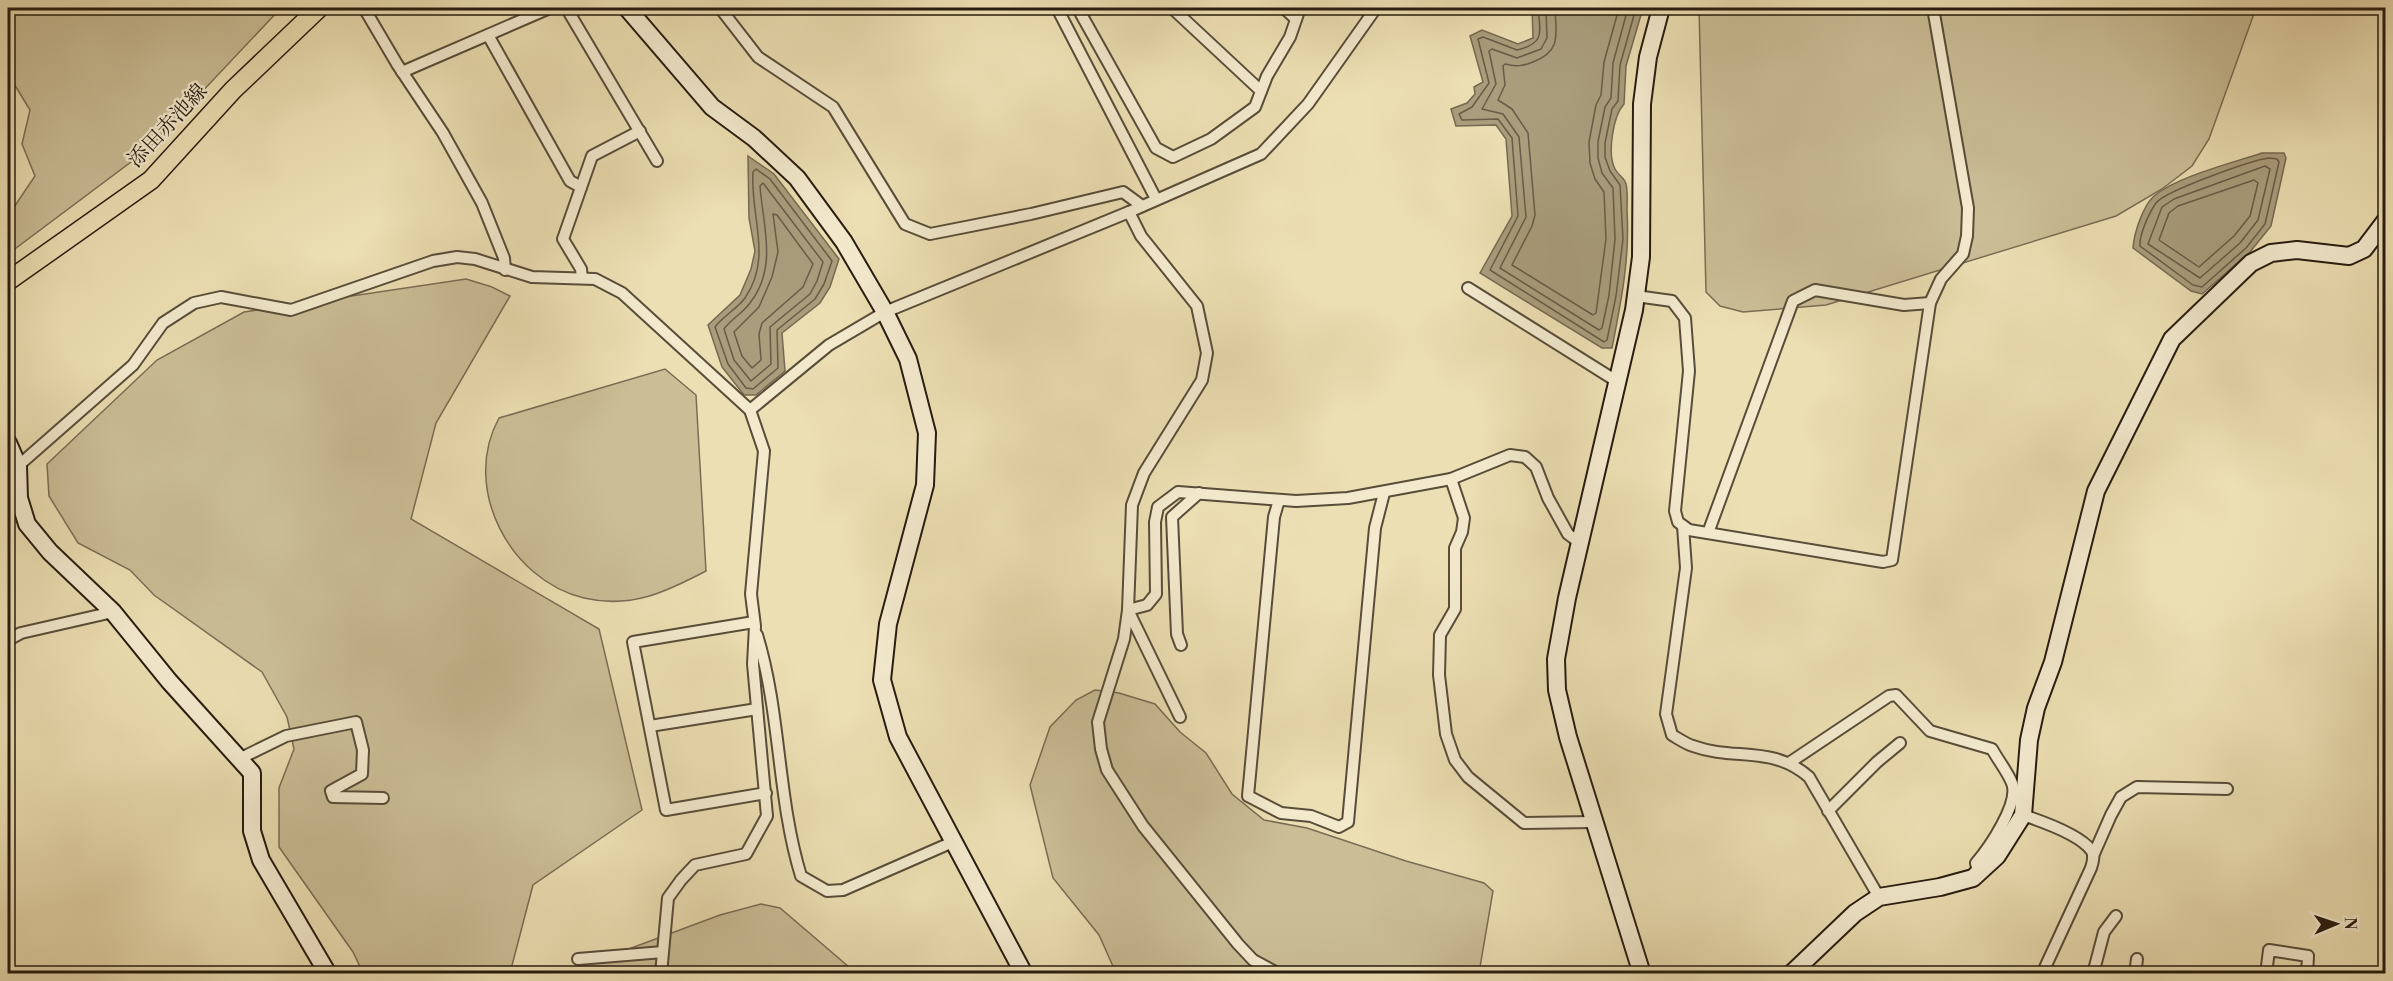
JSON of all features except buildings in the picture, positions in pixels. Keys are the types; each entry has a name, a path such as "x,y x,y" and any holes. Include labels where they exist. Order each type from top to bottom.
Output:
{"main road":[{"name":"添田赤池線","path":"8,281 151,180 233,90 319,8"}],"street":[{"path":"364,8 402,72 444,132 482,203 504,258 505,270"},
{"path":"402,72 550,8"},
{"path":"563,8 567,9 657,161"},
{"path":"627,8 712,108 754,138 798,178 843,242 885,312 908,359 927,433 925,485 888,624 882,680 898,737 1024,974"},
{"path":"720,8 758,57 833,106 904,224 930,234 1031,214 1123,192 1142,206"},
{"path":"1058,8 1156,199"},
{"path":"1088,8 1082,14 1156,148 1173,157 1211,139 1255,107 1267,76 1290,37 1300,8"},
{"path":"1173,8 1261,91"},
{"path":"1284,8 1296,19"},
{"path":"750,410 829,345 885,312 1129,212 1262,154 1308,104 1376,8"},
{"path":"1642,974 1594,822 1557,690 1556,658 1636,296 1642,237 1642,104 1648,57 1661,8"},
{"path":"1636,296 1672,301 1685,318 1689,386 1675,511 1678,522 1689,530 1883,562 1892,560 1930,303 1941,279 1963,254 1967,236 1968,208 1933,8"},
{"path":"488,35 570,182 581,187"},
{"path":"1096,82 1114,72"},
{"path":"582,278 581,269 563,239 592,156 640,131"},
{"path":"1129,212 1141,236 1197,306 1207,353 1202,380 1144,473 1132,505 1128,610 1124,639 1098,722 1107,770 1143,826 1228,933 1253,960 1279,974"},
{"path":"1791,974 1855,913 1879,897 1940,887 1973,878 1996,856 2023,815 2029,740 2036,708 2053,662 2096,491 2172,339 2251,263 2271,253 2297,250 2349,256 2364,249 2385,220"},
{"path":"18,466 133,365 163,324 194,303 221,297 291,310 433,261 457,257 532,277 595,279 622,293 750,410 764,451 751,594 754,624 753,664 767,816 746,854 695,866 668,898 662,974"},
{"path":"1468,288 1618,382"},
{"path":"1708,533 1793,301 1815,290 1904,305 1930,303"},
{"path":"8,443 18,466 19,498 27,524 50,552 113,612 169,681 252,773 252,831 261,860 328,974"},
{"path":"1128,610 1147,605 1156,594 1155,522 1158,507 1178,492 1279,500 1348,498 1451,479 1510,454 1525,457 1536,467 1548,498 1568,534 1580,543"},
{"path":"1451,479 1464,518 1462,532 1455,548 1455,609 1440,635 1439,675 1446,734 1455,760 1468,777 1524,823 1594,822"},
{"path":"1181,645 1177,634 1172,517 1199,493"},
{"path":"1279,500 1274,517 1248,796 1281,813 1311,816 1339,827 1348,822 1375,528 1384,493"},
{"path":"1683,526 1686,568 1666,714 1672,735 1694,746 1789,763 1809,777 1879,897"},
{"path":"1128,610 1180,717"},
{"path":"8,640 21,633 113,612"},
{"path":"754,624 766,664 783,798 801,876 827,891 843,890 955,841"},
{"path":"754,624 633,642 666,810 766,793"},
{"path":"1789,763 1889,696 1896,695 1930,731 1992,750 2013,784 2013,801 1987,850 1976,864 1978,873"},
{"path":"650,726 758,709"},
{"path":"239,759 286,736 356,722 363,750 362,774 331,791 333,797 383,798"},
{"path":"1828,812 1877,762 1900,743"},
{"path":"2042,974 2091,868 2093,856 2110,815 2121,797 2138,787 2228,789"},
{"path":"2023,815 2044,822 2078,840 2090,849 2093,856"},
{"path":"2093,974 2104,932 2116,916"},
{"path":"2266,974 2269,950 2308,956 2307,974"},
{"path":"578,959 663,952"},
{"path":"2135,974 2137,959"}],"shaded area":[{"path":"8,8 281,8 147,150 8,254 8,216 35,176 22,144 30,110 8,74"},
{"path":"1699,8 2256,8 2209,139 2192,166 2162,189 2116,216 1826,305 1743,312 1720,306 1706,292"},
{"path":"466,279 492,287 510,296 436,423 411,519 599,629 642,810 533,885 510,973 363,973 353,952 279,847 279,788 294,749 287,717 262,672 154,595 130,570 78,543 49,496 47,464 157,360 244,312"},
{"path":"665,369 696,395 706,571 662,592 633,600 601,601 584,598 557,588 534,572 514,551 499,527 489,501 486,473 489,445 499,418"},
{"path":"1095,690 1119,693 1155,704 1180,732 1206,753 1232,794 1264,820 1307,828 1406,861 1484,883 1493,891 1479,973 1116,973 1099,935 1053,878 1030,785 1050,727 1076,700"},
{"path":"761,904 780,908 856,973 554,974 567,972 720,915"}],"water":[{"path":"1532,8 1643,8 1626,66 1624,104 1614,126 1611,145 1615,169 1627,187 1628,228 1624,280 1612,348 1602,348 1480,273 1512,216 1506,139 1496,125 1456,126 1451,109 1467,103 1475,94 1474,87 1483,82 1470,36 1482,30 1518,44 1533,38"},
{"path":"2262,153 2284,153 2286,158 2271,226 2250,252 2202,294 2191,291 2133,248 2140,220 2146,206 2154,196 2190,177"},
{"path":"748,156 774,174 839,259 830,287 820,303 782,333 785,371 756,395 744,395 722,367 708,325 740,295 751,269 755,251 749,218"}]}
